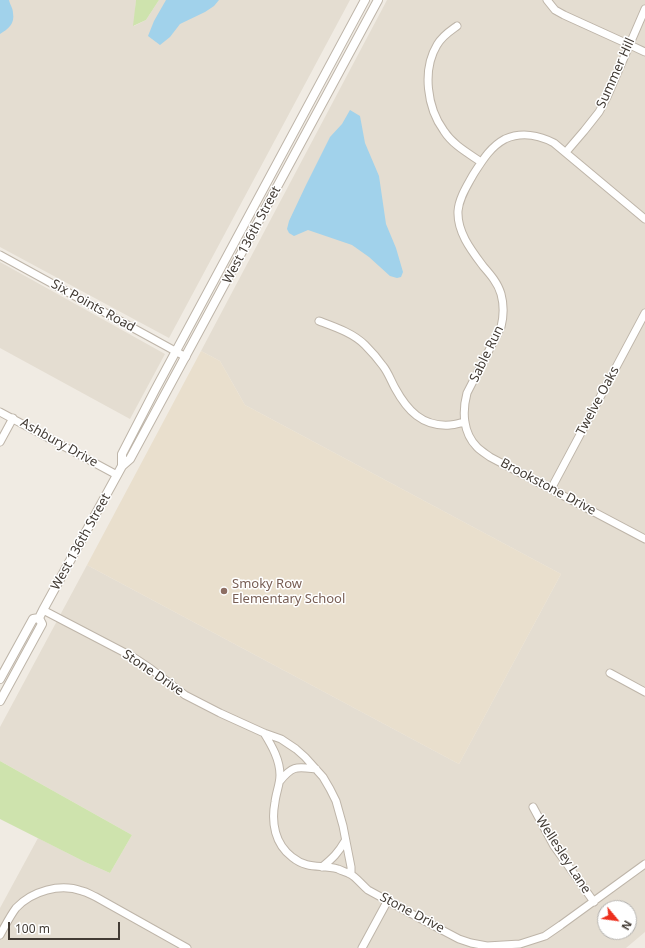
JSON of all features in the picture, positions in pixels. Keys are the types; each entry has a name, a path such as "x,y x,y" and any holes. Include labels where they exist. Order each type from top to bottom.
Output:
{"street":[{"name":"West 136th Street","path":"122,466 122,454 365,0"},
{"name":"West 136th Street","path":"0,679 33,619 41,614 122,466 130,459 378,0"},
{"path":"547,0 555,10 564,15 645,52"},
{"name":"Summer Hill","path":"566,152 599,112 645,9"},
{"path":"457,26 445,35 437,45 431,59 428,74 428,94 434,114 443,131 460,148 481,162"},
{"name":"Sable Run","path":"465,422 464,404 467,393 501,326 504,315 501,292 461,231 458,211 460,201 481,162 493,147 501,141 520,135 539,136 554,143 566,152"},
{"path":"566,152 645,219"},
{"name":"Six Points Road","path":"0,256 186,357"},
{"name":"Twelve Oaks","path":"551,489 645,313"},
{"path":"319,321 348,333 364,344 384,366 402,400 408,409 416,416 424,421 438,424 451,425 465,422"},
{"name":"Ashbury Drive","path":"0,412 117,475"},
{"path":"0,442 12,418"},
{"name":"Brookstone Drive","path":"465,422 466,429 472,440 483,452 645,539"},
{"name":"West 136th Street","path":"0,701 42,624 41,614"},
{"name":"Stone Drive","path":"41,614 133,657 185,695 220,713 281,740 306,757 323,777 336,801 340,812 346,841 351,874"},
{"path":"610,673 645,692"},
{"name":"Stone Drive","path":"264,733 272,747 280,768 279,782 274,802 273,822 275,832 284,850 297,861 304,864 333,868 351,874 368,890 421,919 472,943 487,946 520,944 544,936 561,926 645,864"},
{"path":"279,782 286,774 296,768 316,770"},
{"name":"Wellesley Lane","path":"533,807 554,846 594,902"},
{"path":"322,867 339,853 346,841"},
{"path":"0,935 10,916 29,898 42,891 54,888 66,888 81,890 96,897 187,948"},
{"path":"362,948 388,900"}],"shaded area":[{"path":"0,0 136,0 134,26 146,20 159,0 350,0 169,338 0,247"},
{"path":"387,0 645,0 645,932 637,939 637,900 597,900 597,940 636,940 626,948 0,948 0,908 38,838 110,873 132,835 0,761 0,727 87,565 459,764 561,574 245,405 220,361 201,351"},
{"path":"0,262 165,354 130,419 0,348"},
{"path":"201,351 220,361 245,405 561,574 459,764 87,565"}],"green space":[{"path":"136,0 159,0 146,20 133,26"},
{"path":"0,761 132,835 110,873 0,819"}],"water":[{"path":"0,0 9,0 13,10 13,20 10,26 0,34"},
{"path":"166,0 219,0 214,6 205,12 180,24 170,37 160,45 148,36 154,21"},
{"path":"350,110 360,116 365,143 379,176 386,224 396,248 403,272 401,277 397,278 390,276 369,257 352,245 308,230 294,236 289,233 287,229 289,221 330,137 342,124"}],"place":[{"name":"Smoky Row Elementary School","path":"224,591"}]}
